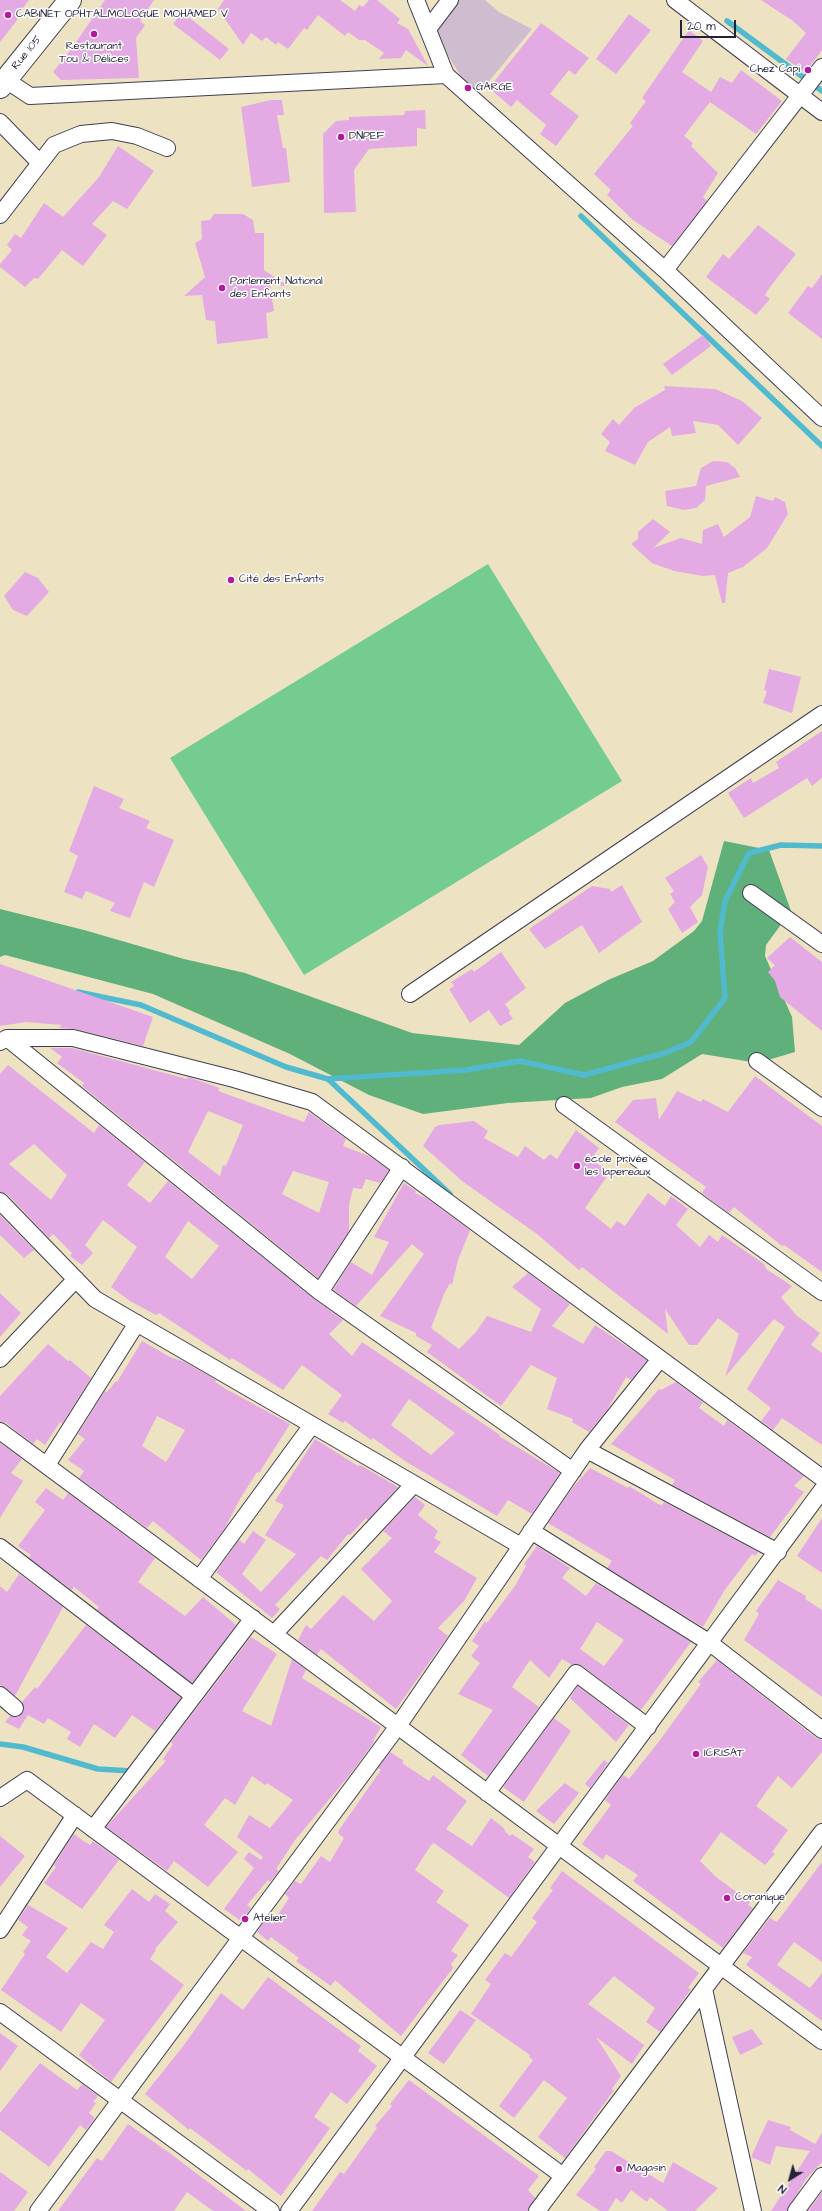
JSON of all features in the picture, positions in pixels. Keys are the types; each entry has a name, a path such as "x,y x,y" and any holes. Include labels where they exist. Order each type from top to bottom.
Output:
{"street":[{"name":"Rue 105","path":"3,83 70,0"},
{"path":"416,0 446,75 665,270 822,418"},
{"path":"428,29 450,0"},
{"path":"675,0 822,112"},
{"path":"665,270 822,67"},
{"path":"3,83 30,96 446,75"},
{"path":"0,122 40,163"},
{"path":"0,215 54,146 81,134 112,131 137,136 167,148"},
{"path":"410,994 820,718"},
{"path":"751,893 822,944"},
{"path":"4,1040 72,1038 234,1079 312,1102 822,1478"},
{"path":"4,1040 320,1292 573,1471"},
{"path":"757,1061 822,1108"},
{"path":"564,1105 822,1292"},
{"path":"320,1292 402,1167"},
{"path":"0,1202 95,1299 521,1546"},
{"path":"0,1359 76,1279"},
{"path":"47,1465 137,1323"},
{"path":"38,2211 398,1726 587,1450 660,1358"},
{"path":"199,1579 312,1425"},
{"path":"0,1431 822,2041"},
{"path":"587,1450 778,1552"},
{"path":"274,1634 414,1484"},
{"path":"289,2211 710,1644 822,1490"},
{"path":"531,1531 710,1644 822,1730"},
{"path":"0,1547 194,1696"},
{"path":"93,1829 253,1618"},
{"path":"487,1793 576,1673 648,1727"},
{"path":"0,1695 15,1708"},
{"path":"0,1798 26,1780 564,2176"},
{"path":"0,1930 75,1816"},
{"path":"537,2211 822,1832"},
{"path":"704,1989 752,2211"},
{"path":"0,2012 271,2211"},
{"path":"796,2211 822,2176"}],"shaded area":[{"path":"456,0 485,0 499,12 532,29 485,86 468,88 433,31"}],"green space":[{"path":"488,564 622,781 304,975 170,758"},
{"path":"724,841 769,850 791,911 766,945 765,956 792,1017 795,1052 758,1063 702,1054 662,1079 622,1087 591,1098 508,1103 423,1114 369,1095 290,1054 153,994 5,955 0,957 0,909 84,930 184,959 245,973 412,1033 519,1045 565,1003 608,980 653,961 694,931 702,921"}],"building":[{"path":"0,0 29,0 16,17 18,19 0,42"},
{"path":"105,0 154,0 140,21 145,25 136,38 139,78 61,80 53,72 72,48"},
{"path":"224,0 340,0 355,11 359,5 363,7 369,0 377,0 400,19 397,23 408,29 428,66 406,50 401,58 379,59 384,53 365,40 359,40 348,32 345,36 318,15 307,30 304,28 288,49 278,42 276,45 266,37 262,41 251,33 243,45 218,9"},
{"path":"761,0 822,0 822,50 805,73 786,59 806,33 793,21"},
{"path":"182,12 229,49 220,60 173,24"},
{"path":"629,14 651,30 616,74 596,59"},
{"path":"541,23 589,58 575,75 569,70 550,94 579,116 556,146 540,134 546,125 517,100 511,107 489,88"},
{"path":"689,30 703,41 682,72 711,92 720,77 732,83 741,70 782,101 756,134 710,102 684,136 693,143 691,146 718,173 703,197 707,201 672,246 633,220 607,195 611,190 594,174 633,126 630,123 646,101 642,98"},
{"path":"271,100 282,100 284,115 277,115 283,148 286,148 290,182 252,187 241,107"},
{"path":"425,110 426,129 417,128 417,146 369,149 354,170 356,212 324,213 323,134 336,121 349,120 349,117 404,115 405,111"},
{"path":"118,146 154,171 127,209 113,201 92,224 107,235 83,266 62,250 38,279 34,278 25,287 0,267 0,264 12,250 7,245 15,234 21,238 44,203 63,217 99,177"},
{"path":"214,214 243,214 253,220 255,233 264,233 264,270 288,286 270,285 274,311 266,313 268,338 217,344 215,321 206,320 202,295 184,296 205,277 195,243 202,239 201,221 210,220"},
{"path":"758,225 796,254 770,287 765,295 770,299 756,315 706,277 723,254 729,259"},
{"path":"822,274 822,339 788,313 808,286 812,288"},
{"path":"703,335 711,346 672,375 663,364"},
{"path":"664,386 715,389 742,401 762,418 738,445 718,425 693,421 696,433 672,436 670,427 648,442 635,465 605,451 610,442 601,434 613,419 619,425 634,408 665,390"},
{"path":"713,461 727,462 735,468 740,477 706,486 705,500 696,508 684,510 667,506 665,491 696,486 701,468"},
{"path":"756,496 773,501 775,497 785,502 788,514 767,548 743,567 728,573 725,603 722,603 715,575 703,576 674,571 652,563 631,544 638,539 638,532 653,519 670,532 653,548 681,538 702,544 703,530 718,524 724,537 750,517"},
{"path":"25,572 38,578 49,592 27,616 13,610 4,596"},
{"path":"769,669 801,677 792,713 763,703 767,691 764,690"},
{"path":"822,731 822,778 812,786 807,778 744,818 728,793 751,778 753,783 779,768 776,762"},
{"path":"94,786 124,799 119,808 150,821 146,828 174,840 154,887 144,882 130,918 110,911 115,903 86,891 82,899 64,892 78,856 69,851"},
{"path":"701,855 708,867 702,895 690,907 698,922 682,933 668,909 675,902 670,894 674,891 665,878"},
{"path":"622,885 642,922 599,953 582,925 545,949 529,929 592,886 610,889 611,892"},
{"path":"790,937 822,962 822,1031 780,997 775,981 768,972 775,965 767,958"},
{"path":"501,952 526,988 505,1004 513,1019 500,1026 489,1010 470,1023 449,989 454,986 451,982 472,969 474,972"},
{"path":"0,964 153,1017 143,1046 75,1029 59,1028 62,1025 26,1022 0,1026"},
{"path":"50,1048 72,1048 187,1079 188,1077 220,1088 218,1091 304,1122 309,1112 346,1139 343,1146 369,1156 389,1170 380,1183 366,1179 362,1189 353,1188 349,1205 349,1231 318,1278 82,1086 84,1083 57,1063 62,1057","holes":["208,1111 243,1125 226,1166 223,1165 220,1176 188,1152","293,1171 329,1182 319,1213 282,1194"]},
{"path":"8,1065 94,1133 99,1125 145,1162 127,1185 150,1203 168,1181 314,1299 343,1320 329,1334 352,1356 362,1342 500,1435 499,1436 560,1473 532,1514 508,1500 497,1516 405,1461 373,1438 371,1440 345,1421 343,1423 328,1414 342,1395 302,1365 283,1390 232,1358 230,1360 159,1313 156,1315 130,1301 111,1287 137,1247 103,1220 85,1245 93,1253 82,1265 70,1256 72,1253 53,1234 49,1238 7,1194 0,1192 0,1074","holes":["34,1144 67,1175 51,1200 9,1164","188,1221 219,1246 192,1279 165,1257","409,1399 455,1433 431,1455 391,1425"]},
{"path":"755,1076 822,1126 822,1272 784,1245 782,1246 734,1207 729,1213 702,1193 706,1187 615,1122 633,1100 656,1098 659,1120 677,1091 701,1102 703,1099 728,1112"},
{"path":"474,1121 488,1131 484,1138 518,1157 525,1146 544,1160 550,1154 557,1159 576,1130 599,1148 591,1160 610,1172 585,1208 611,1229 617,1221 625,1226 648,1193 665,1206 671,1196 688,1209 676,1225 700,1247 709,1235 718,1242 722,1235 764,1264 766,1269 792,1286 781,1297 796,1315 820,1333 811,1345 822,1353 822,1445 782,1418 773,1430 761,1421 771,1408 747,1389 785,1327 774,1319 725,1377 739,1334 718,1318 697,1345 689,1345 665,1309 668,1334 582,1267 579,1270 537,1234 462,1181 423,1146 435,1127 439,1125"},
{"path":"404,1183 416,1191 415,1193 426,1198 470,1230 458,1260 452,1285 450,1283 444,1294 431,1328 459,1349 476,1332 487,1316 531,1332 541,1309 512,1287 528,1273 570,1304 552,1326 583,1344 595,1325 647,1360 631,1380 626,1377 607,1410 589,1432 572,1422 573,1419 547,1409 557,1378 531,1365 501,1406 427,1352 432,1345 416,1336 416,1333 380,1316 424,1254 412,1244 356,1306 333,1290 351,1262 372,1275 389,1242 374,1237"},
{"path":"0,1215 34,1250 24,1258 0,1235"},
{"path":"0,1293 21,1313 0,1337"},
{"path":"142,1341 170,1357 185,1362 216,1380 215,1382 226,1389 290,1424 259,1473 257,1472 240,1499 225,1528 201,1560 153,1521 147,1528 79,1478 84,1471 68,1460 85,1439 78,1434 105,1391 107,1392 116,1381 117,1382","holes":["157,1416 185,1430 166,1462 142,1446"]},
{"path":"48,1344 91,1378 62,1424 60,1422 45,1445 37,1439 33,1444 6,1423 0,1422 0,1396"},
{"path":"676,1382 703,1402 699,1408 724,1426 727,1420 804,1476 794,1486 804,1492 770,1537 672,1485 675,1480 611,1444 659,1389 661,1390"},
{"path":"315,1439 358,1466 360,1465 398,1487 368,1520 366,1518 350,1535 348,1534 327,1560 321,1556 275,1605 280,1609 272,1618 216,1572 239,1540 244,1544 253,1531 266,1540 242,1574 261,1592 296,1554 265,1535 284,1505 275,1501"},
{"path":"0,1443 22,1459 11,1473 23,1481 0,1518"},
{"path":"590,1468 628,1488 629,1486 658,1504 662,1505 664,1502 758,1552 755,1556 752,1554 724,1591 703,1627 607,1568 612,1561 548,1523 574,1486"},
{"path":"46,1488 63,1500 68,1493 155,1558 138,1582 185,1616 203,1597 236,1625 192,1683 97,1610 99,1607 74,1587 72,1590 29,1558 31,1555 18,1546 45,1510 35,1502"},
{"path":"415,1497 425,1505 418,1515 438,1531 434,1538 441,1542 434,1552 477,1578 464,1601 438,1628 448,1636 396,1709 321,1649 317,1655 298,1640 306,1625 311,1629 343,1595 374,1621 392,1601 361,1569 392,1538 383,1531"},
{"path":"822,1518 822,1573 797,1556"},
{"path":"537,1546 570,1568 562,1578 586,1596 596,1583 691,1642 641,1710 581,1665 572,1665 562,1659 549,1678 530,1660 512,1687 539,1707 488,1776 461,1755 493,1710 458,1694 480,1663 471,1656 479,1646 472,1641 485,1621 487,1623 515,1586 526,1566 524,1564","holes":["597,1622 624,1640 604,1666 580,1649"]},
{"path":"19,1574 63,1607 15,1696 0,1685 0,1586 7,1592"},
{"path":"778,1580 806,1596 805,1599 822,1610 822,1697 744,1640 759,1614 756,1611"},
{"path":"86,1625 181,1698 155,1731 132,1715 115,1738 94,1724 80,1747 67,1739 71,1732 48,1718 44,1724 28,1715 19,1729 5,1722 10,1716 18,1717 22,1714 24,1709 22,1702 35,1687 37,1689"},
{"path":"251,1637 277,1654 242,1711 271,1726 292,1659 306,1670 302,1678 381,1727 373,1741 374,1742 348,1777 295,1840 276,1869 279,1871 270,1882 268,1880 247,1905 251,1908 241,1921 224,1909 254,1868 244,1859 249,1852 261,1860 263,1857 237,1837 249,1815 270,1828 293,1800 267,1783 265,1785 252,1776 235,1805 225,1798 204,1825 238,1852 208,1887 174,1861 167,1871 106,1827 166,1761 163,1759 173,1744 171,1742"},
{"path":"717,1660 816,1738 822,1740 822,1752 792,1788 778,1776 756,1806 788,1830 772,1852 775,1854 765,1865 721,1832 700,1861 716,1877 750,1902 748,1905 753,1908 723,1948 633,1881 638,1875 606,1854 603,1860 582,1844 611,1805 605,1800 623,1775 629,1779 701,1684 698,1682"},
{"path":"578,1686 629,1725 616,1742 570,1698"},
{"path":"554,1718 571,1731 524,1802 503,1787"},
{"path":"390,1752 404,1761 402,1763 429,1781 433,1775 467,1801 446,1829 472,1846 491,1818 505,1829 504,1830 510,1836 512,1834 534,1849 528,1857 535,1862 509,1898 434,1843 431,1845 415,1870 444,1891 436,1902 469,1925 451,1951 458,1955 451,1964 453,1968 401,2036 335,1980 331,1986 296,1961 299,1958 271,1937 268,1941 257,1932 266,1919 272,1924 289,1898 285,1894 295,1881 301,1884 321,1856 330,1862 344,1838 338,1833 339,1830 381,1770 378,1768"},
{"path":"604,1760 608,1763 590,1788 585,1784"},
{"path":"565,1783 579,1793 554,1824 536,1811"},
{"path":"74,1834 85,1842 84,1843 86,1842 90,1845 93,1841 119,1860 82,1909 44,1883 56,1867 54,1865"},
{"path":"0,1836 25,1856 0,1887"},
{"path":"822,1862 822,1962 794,1942 777,1965 810,1988 822,1973 822,2021 746,1965 752,1957 743,1953 770,1918 777,1922"},
{"path":"562,1871 699,1973 688,1988 691,1989 660,2032 646,2022 655,2008 614,1976 588,2004 644,2045 632,2064 596,2037 621,2076 612,2089 614,2090 565,2158 538,2137 567,2098 544,2080 514,2118 499,2106 533,2060 529,2057 530,2055 471,2014 491,1984 485,1980 505,1953 511,1957 537,1922 532,1918 553,1890 550,1888"},
{"path":"132,1889 149,1902 155,1894 170,1904 165,1911 178,1922 155,1949 156,1950 150,1959 184,1985 111,2082 79,2055 105,2020 81,2003 61,2032 1,1990 25,1954 23,1952 31,1941 22,1935 28,1927 18,1920 28,1905 68,1928 46,1957 67,1973 91,1942 103,1949 114,1932 104,1925"},
{"path":"268,1977 361,2046 358,2051 377,2066 347,2104 331,2092 314,2117 330,2128 281,2196 248,2169 247,2171 190,2128 189,2130 145,2094 184,2045 221,1993 243,2010"},
{"path":"460,2010 476,2020 444,2064 428,2053"},
{"path":"752,2029 763,2044 740,2055 732,2037"},
{"path":"0,2033 18,2046 0,2071"},
{"path":"40,2063 77,2090 82,2084 98,2096 93,2102 96,2103 89,2113 95,2118 86,2130 80,2125 49,2167 0,2130 0,2113"},
{"path":"409,2080 539,2176 528,2190 535,2198 528,2211 312,2211 340,2172 344,2174 377,2128 375,2126 392,2106 390,2104"},
{"path":"768,2120 791,2127 790,2130 815,2144 822,2133 822,2162 806,2179 787,2211 771,2211 810,2151 776,2146 770,2165 751,2157"},
{"path":"128,2124 171,2154 246,2211 213,2211 187,2192 174,2211 58,2211 97,2158 102,2161"},
{"path":"606,2151 611,2151 663,2183 673,2162 718,2188 695,2211 668,2211 650,2197 647,2202 631,2190 622,2203 616,2198 608,2211 600,2211 576,2195 596,2169 594,2167"},
{"path":"0,2172 28,2192 14,2211 0,2211"},
{"path":"822,2192 822,2211 808,2211"}],"waterway":[{"path":"727,21 822,91"},
{"path":"581,216 822,446"},
{"path":"78,992 141,1005 286,1067 328,1079 466,1070 520,1061 584,1075 665,1053 691,1042 725,998 720,932 725,901 749,853 781,845 822,846"},
{"path":"328,1079 450,1194"},
{"path":"0,1744 23,1747 98,1769 132,1771 133,1769"}],"place":[{"name":"CABINET OPHTALMOLOGUE MOHAMED V","path":"8,15"},
{"name":"Restaurant Tou & Délices","path":"94,34"},
{"name":"Chez Capi","path":"808,70"},
{"name":"GARGE","path":"468,88"},
{"name":"DNPEF","path":"341,137"},
{"name":"Parlement National des Enfants","path":"222,288"},
{"name":"Cité des Enfants","path":"231,580"},
{"name":"école privée les lapereaux","path":"577,1166"},
{"name":"ICRISAT","path":"696,1754"},
{"name":"Coranique","path":"727,1898"},
{"name":"Atelier","path":"245,1919"},
{"name":"Magasin","path":"619,2169"}]}
